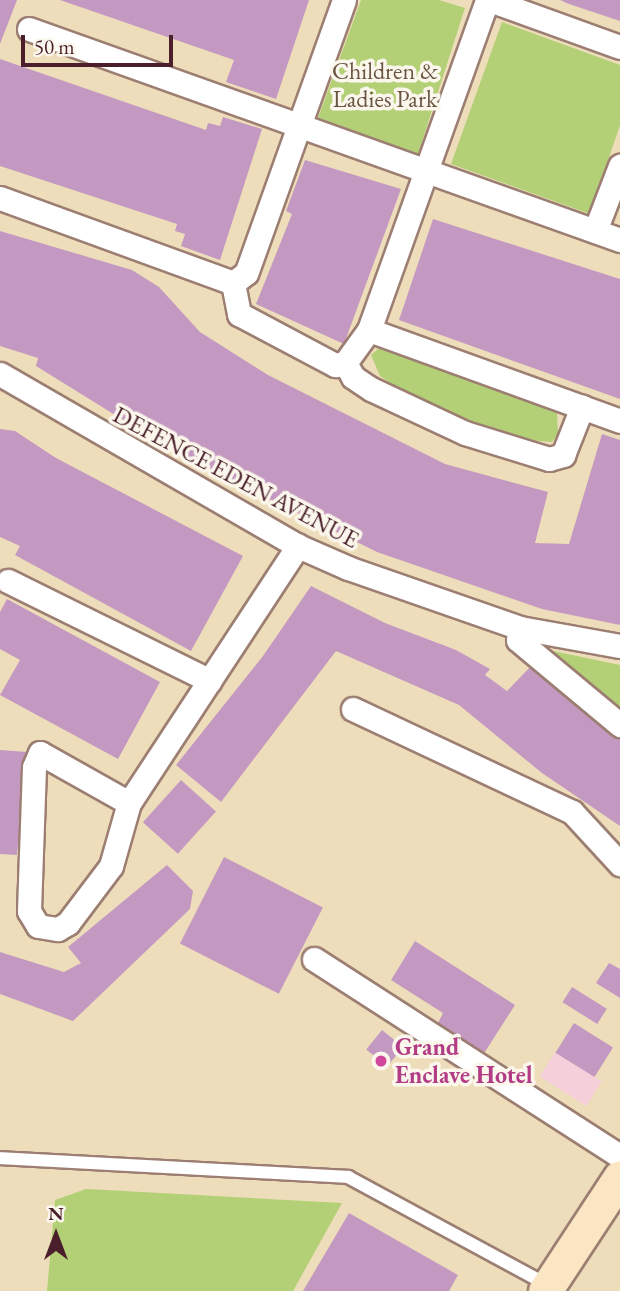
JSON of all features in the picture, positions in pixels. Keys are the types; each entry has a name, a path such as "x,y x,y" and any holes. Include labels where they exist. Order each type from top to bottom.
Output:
{"main road":[{"path":"547,1288 620,1177"}],"street":[{"path":"233,283 246,273 344,0"},
{"path":"233,283 239,314 335,365 345,363 369,330 489,0 620,47"},
{"path":"29,29 300,127 429,169 620,240"},
{"path":"595,231 620,166"},
{"path":"0,198 233,283"},
{"path":"369,330 620,421"},
{"path":"345,363 353,377 370,389 465,433 548,459 563,455 582,407"},
{"name":"DEFENCE EDEN AVENUE","path":"0,375 298,546 403,591 520,628 620,646"},
{"path":"129,803 40,753 34,767 29,911 38,926 58,929 68,923 111,866 129,803 298,546"},
{"path":"8,581 211,681"},
{"path":"520,628 518,640 620,725"},
{"path":"353,709 572,812 620,864"},
{"path":"314,959 620,1156"}],"lane":[{"path":"0,1158 348,1177 547,1288"}],"shaded area":[{"path":"555,1052 602,1081 586,1106 540,1077"}],"green space":[{"name":"Children & Ladies Park","path":"361,0 439,0 465,8 418,154 318,118"},
{"path":"502,22 620,65 620,125 590,214 451,164"},
{"path":"379,348 549,406 557,413 558,434 552,442 527,440 420,403 380,376 371,355"},
{"path":"553,651 620,665 620,715 549,654"},
{"path":"86,1189 342,1203 293,1291 47,1291 55,1200"}],"building":[{"path":"0,0 17,0 0,44"},
{"path":"60,0 309,0 276,99 226,82 234,60"},
{"path":"560,0 620,0 620,21 569,4"},
{"path":"0,59 206,130 208,123 220,126 223,117 262,129 220,260 181,246 185,234 175,231 177,224 0,166"},
{"path":"305,160 401,189 344,344 256,304 292,214 286,211"},
{"path":"433,219 620,279 620,399 399,320"},
{"path":"0,231 132,270 159,287 200,332 268,375 445,464 548,492 535,543 569,544 602,434 620,440 620,625 542,609 377,552 178,454 36,366 38,358 0,346"},
{"path":"0,429 15,431 56,458 243,556 191,651 15,555 20,546 0,537"},
{"path":"311,586 385,623 456,650 490,669 485,675 507,691 533,664 620,729 620,826 542,773 459,705 336,651 221,802 176,765 263,656"},
{"path":"7,599 160,682 118,759 0,695 20,660 0,649 0,612"},
{"path":"0,750 27,752 17,855 0,854"},
{"path":"181,780 216,811 178,854 143,822"},
{"path":"224,857 323,907 279,994 180,943"},
{"path":"167,865 193,891 190,909 73,1021 0,994 0,952 64,972 81,963 68,947"},
{"path":"415,941 515,1005 483,1055 436,1027 443,1013 391,980"},
{"path":"609,963 620,969 620,998 596,983"},
{"path":"572,987 607,1009 597,1024 562,1002"},
{"path":"574,1023 613,1047 594,1077 555,1053"},
{"path":"382,1030 403,1047 387,1066 366,1049"},
{"path":"349,1213 458,1275 449,1291 303,1291"}],"place":[{"name":"Grand Enclave Hotel","path":"381,1061"}]}
